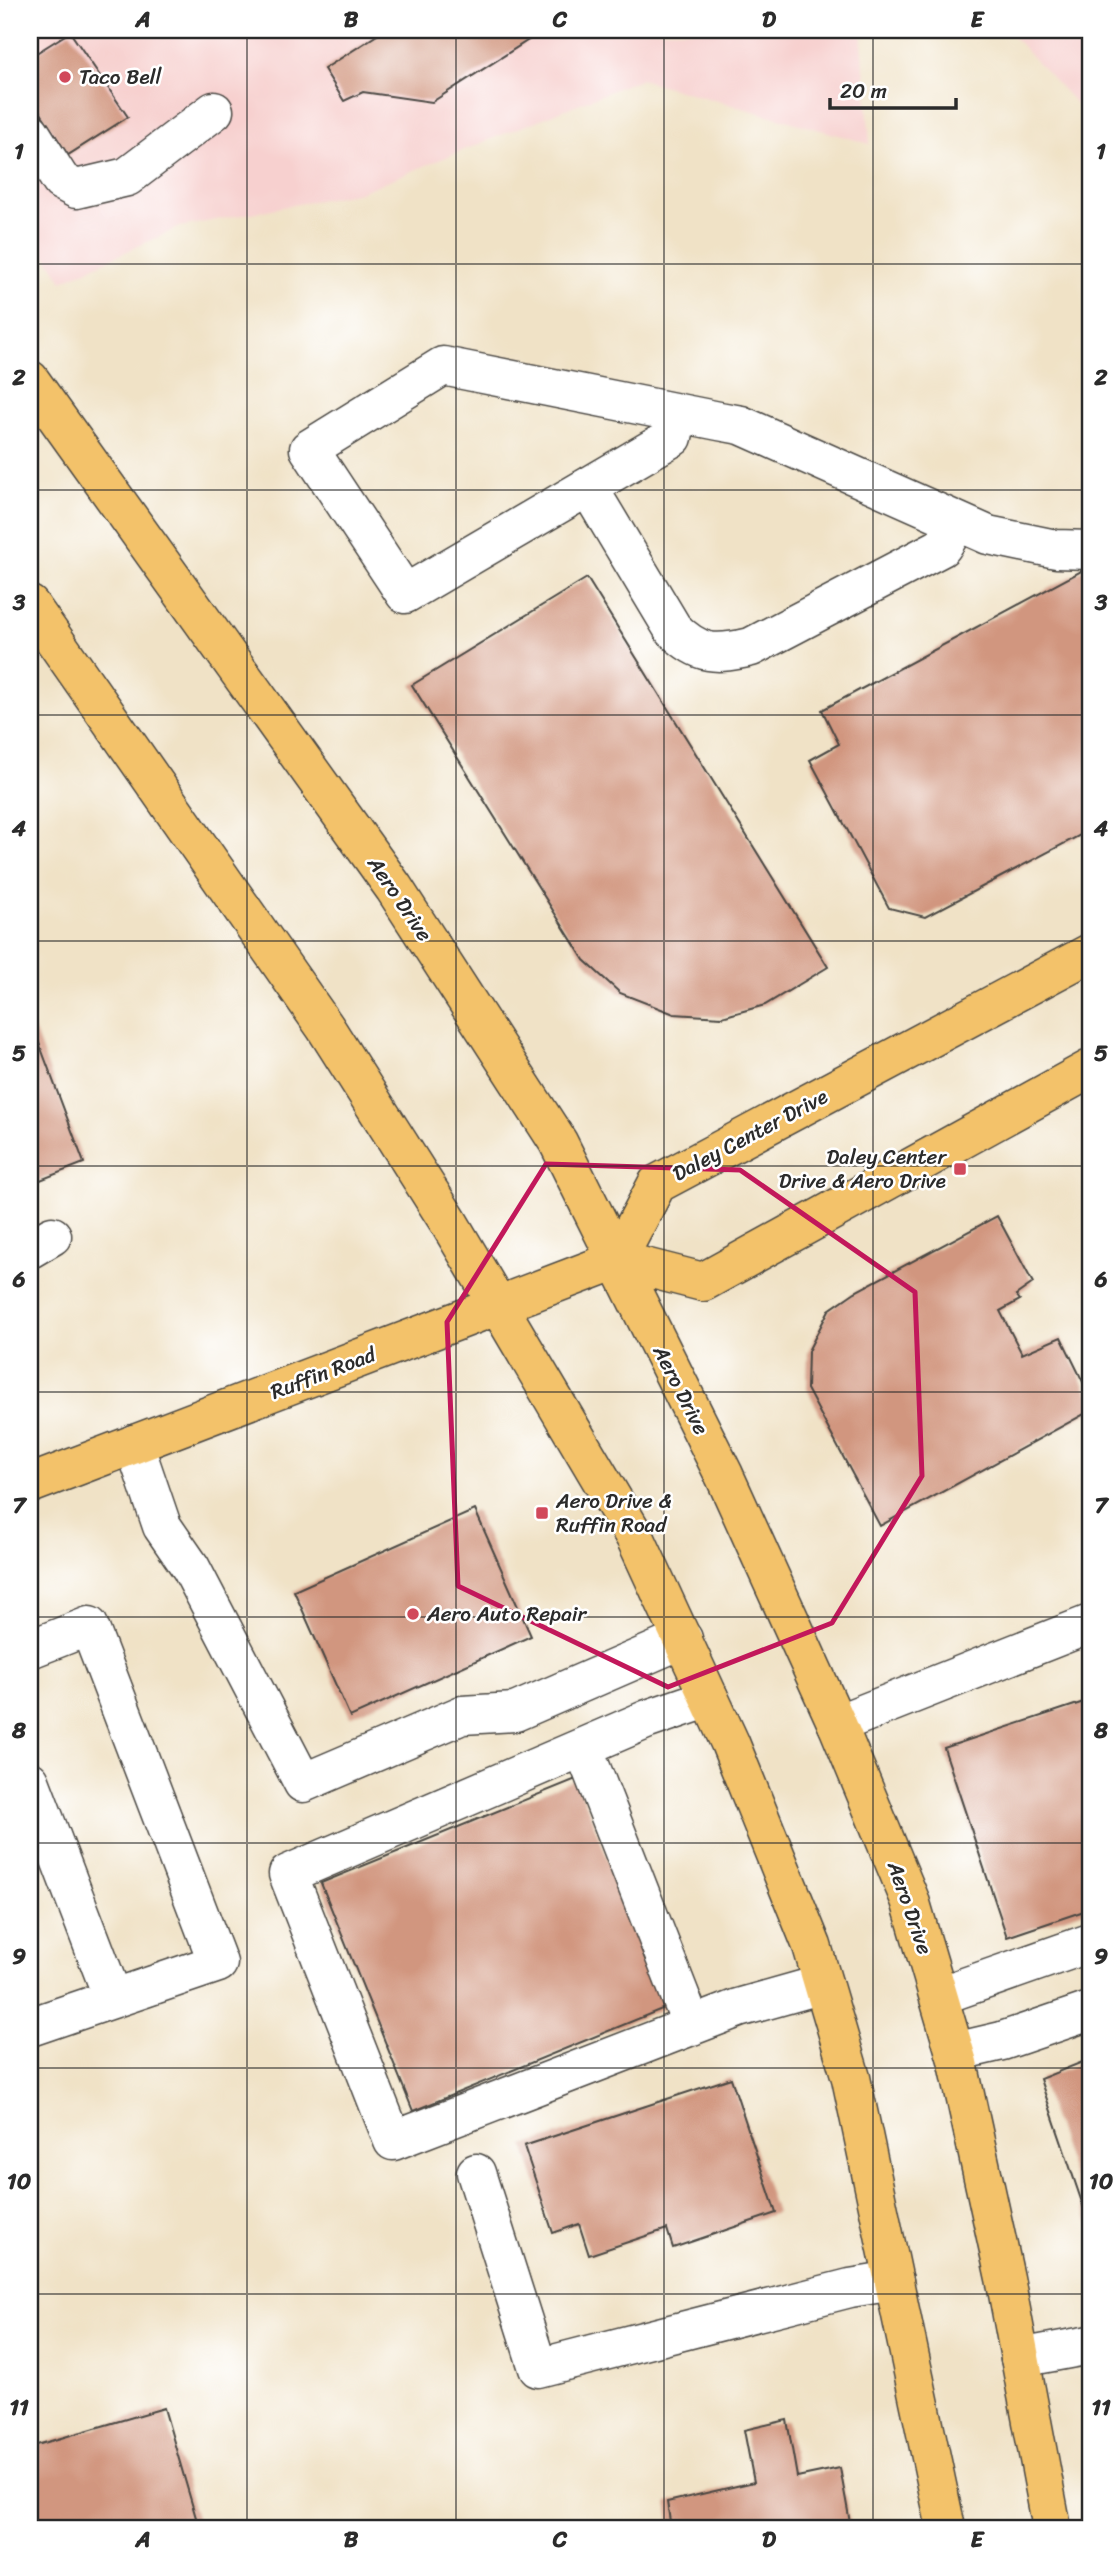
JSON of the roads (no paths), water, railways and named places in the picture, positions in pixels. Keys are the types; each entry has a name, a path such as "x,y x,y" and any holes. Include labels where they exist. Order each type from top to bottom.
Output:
{"main road":[{"name":"Aero Drive","path":"30,380 394,888 558,1142 724,1475 837,1724 910,1900 955,2052 1020,2358 1052,2528"},
{"path":"30,605 300,988 499,1307 635,1537 709,1698 802,1921 823,1984 851,2078 946,2528"},
{"name":"Daley Center Drive","path":"617,1260 657,1184 1090,953"},
{"path":"617,1260 703,1282 1090,1069"},
{"name":"Ruffin Road","path":"30,1484 617,1260"}],"lane":[{"path":"30,132 61,181 76,189 127,177 214,111"},
{"path":"678,412 673,437 405,594 309,449 443,366 678,412 741,425 988,535 1027,545 1090,550"},
{"path":"588,487 673,629 689,645 707,652 727,653 751,647 942,547 958,522"},
{"path":"134,1444 162,1526 191,1568 303,1783 462,1715 514,1712 683,1639"},
{"path":"837,1724 1090,1625"},
{"path":"30,1649 89,1626 218,1963 30,2027"},
{"path":"709,1698 583,1747 288,1874 393,2141 738,2008 823,1984"},
{"path":"583,1747 691,2026"},
{"path":"30,1780 113,1998"},
{"path":"939,1996 1090,1943"},
{"path":"955,2052 1002,2041 1090,2011"},
{"path":"476,2173 538,2368 850,2288 894,2281"},
{"path":"1020,2358 1090,2345"}],"place":[{"name":"Taco Bell","path":"65,77"},
{"name":"Daley Center Drive & Aero Drive","path":"960,1169"},
{"name":"Aero Drive & Ruffin Road","path":"542,1513"},
{"name":"Aero Auto Repair","path":"413,1614"}]}
